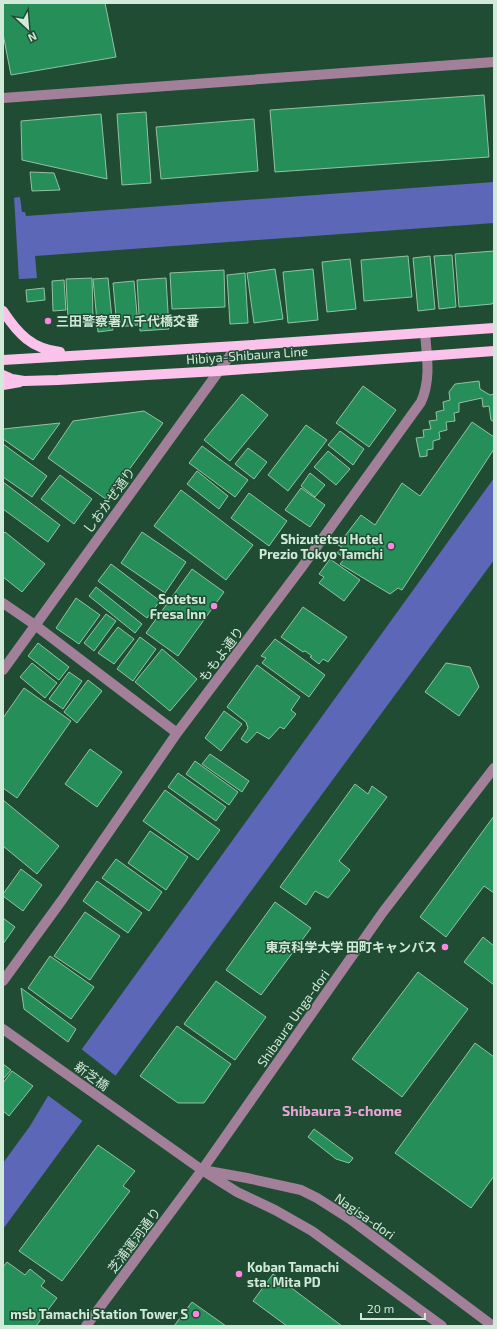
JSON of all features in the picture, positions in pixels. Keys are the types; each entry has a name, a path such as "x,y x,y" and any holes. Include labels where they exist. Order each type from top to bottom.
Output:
{"main road":[{"path":"3,311 23,337 36,346 53,352 78,355"},
{"name":"Hibiya-Shibaura Line","path":"78,355 236,346 494,328"},
{"name":"Hibiya-Shibaura Line","path":"3,375 12,379 24,381 218,371 494,351"},
{"path":"3,360 78,355"},
{"path":"3,385 24,381"}],"street":[{"path":"3,98 494,62"},
{"name":"ももよ通り","path":"3,981 62,900 177,733 302,567 420,402 425,393 428,379 425,333"},
{"name":"しおかぜ通り","path":"3,670 236,346"},
{"path":"3,603 177,733"},
{"name":"Shibaura Unga-dori","path":"202,1170 383,912 494,768"},
{"name":"新芝橋","path":"3,1029 108,1104"},
{"name":"Nagisa-dori","path":"108,1104 202,1170 237,1192 275,1210 312,1231 442,1326"},
{"name":"Nagisa-dori","path":"202,1170 301,1190 317,1198 350,1219 493,1326"},
{"name":"芝浦運河通り","path":"86,1326 202,1170"}],"water":[{"path":"494,182 494,223 35,256 37,278 3,280 3,199 20,197 22,212 25,212 26,216"},
{"path":"494,478 494,560 3,1229 3,1163 30,1126 48,1096"}],"pier":[{"path":"14,196 19,281 3,282 3,197"},
{"path":"80,1048 117,1077 84,1122 46,1094"}],"building":[{"path":"3,3 105,3 116,57 11,75 3,34"},
{"path":"484,95 489,157 275,172 270,110"},
{"path":"146,112 151,183 122,185 117,114"},
{"path":"101,114 107,179 22,160 21,121"},
{"path":"254,119 258,171 161,179 156,127"},
{"path":"30,172 54,173 60,190 32,191"},
{"path":"494,251 494,301 492,304 459,307 455,254"},
{"path":"452,255 456,307 439,309 434,256"},
{"path":"408,256 412,297 364,301 361,260"},
{"path":"430,256 435,309 418,311 413,258"},
{"path":"350,259 356,309 327,312 322,262"},
{"path":"275,269 283,319 254,323 247,273"},
{"path":"313,269 318,320 288,323 283,272"},
{"path":"224,270 225,307 172,309 170,273"},
{"path":"245,273 248,323 230,324 227,275"},
{"path":"92,278 93,318 68,319 66,279"},
{"path":"108,278 113,330 98,332 93,279"},
{"path":"166,278 169,329 140,331 137,280"},
{"path":"64,280 66,310 53,311 52,281"},
{"path":"134,281 138,325 117,327 113,283"},
{"path":"44,288 45,300 27,302 26,290"},
{"path":"479,381 480,389 490,395 494,394 494,422 491,420 489,406 483,407 482,398 459,403 459,412 454,413 455,421 446,422 447,430 439,432 440,439 433,441 433,449 427,450 427,456 420,457 416,438 424,437 423,430 431,429 429,421 437,420 436,412 444,410 443,402 450,400 449,392 455,384"},
{"path":"363,386 396,410 369,447 336,423"},
{"path":"242,394 268,415 230,461 204,440"},
{"path":"144,411 163,423 107,500 48,458 73,421"},
{"path":"472,422 494,437 494,449 402,590 398,588 390,594 340,564 345,558 337,553 342,547 338,545 361,515 375,525 402,483 420,496"},
{"path":"60,423 33,460 3,439 3,429"},
{"path":"306,425 327,440 288,491 268,475"},
{"path":"340,431 364,449 353,465 328,445"},
{"path":"3,444 47,476 32,497 3,477"},
{"path":"202,446 248,480 235,497 189,463"},
{"path":"248,448 267,462 254,479 235,464"},
{"path":"328,451 350,469 336,485 314,467"},
{"path":"197,471 228,496 219,509 187,484"},
{"path":"310,473 325,485 315,497 301,486"},
{"path":"60,475 92,499 74,524 41,499"},
{"path":"3,482 60,525 48,542 3,509"},
{"path":"301,488 325,505 310,527 285,510"},
{"path":"181,490 253,545 226,580 154,526"},
{"path":"249,493 287,521 269,546 231,518"},
{"path":"5,532 45,564 22,592 3,577 3,534"},
{"path":"142,532 186,562 165,593 121,563"},
{"path":"330,559 360,580 344,601 319,583 324,577 319,574"},
{"path":"111,564 160,601 147,618 98,581"},
{"path":"192,569 224,592 178,656 146,633"},
{"path":"96,587 142,624 135,633 89,596"},
{"path":"76,598 100,615 79,644 56,628"},
{"path":"303,607 347,637 328,662 323,659 319,664 305,651 303,652 281,637"},
{"path":"106,614 116,621 94,651 84,643"},
{"path":"118,627 134,639 114,664 98,653"},
{"path":"140,637 156,649 133,681 117,669"},
{"path":"275,639 325,675 309,697 262,663 266,658 261,656"},
{"path":"38,643 69,667 59,680 28,656"},
{"path":"162,649 197,679 170,711 135,682"},
{"path":"32,663 57,683 45,698 20,677"},
{"path":"446,663 470,667 479,687 459,716 425,692"},
{"path":"257,665 300,697 291,710 296,714 284,729 280,727 269,739 257,732 247,743 241,739 248,728 246,722 227,707"},
{"path":"69,672 82,681 63,709 49,699"},
{"path":"88,680 102,691 77,723 64,712"},
{"path":"24,688 71,721 17,798 3,788 3,718"},
{"path":"224,711 242,724 221,751 205,738"},
{"path":"90,749 122,772 97,807 65,784"},
{"path":"210,754 249,781 242,792 202,764"},
{"path":"195,761 238,792 229,805 186,774"},
{"path":"178,773 226,807 216,821 168,787"},
{"path":"355,784 368,794 372,786 387,797 339,861 350,870 328,898 315,891 306,905 280,887"},
{"path":"165,790 220,830 198,860 143,821"},
{"path":"3,800 59,846 37,874 3,846"},
{"path":"494,816 494,893 484,886 446,937 420,917"},
{"path":"150,831 188,857 166,890 128,863"},
{"path":"116,859 162,892 149,911 102,878"},
{"path":"21,869 42,885 23,911 3,896"},
{"path":"97,881 142,913 128,933 83,901"},
{"path":"275,902 311,928 261,995 226,970"},
{"path":"85,912 120,936 90,980 54,956"},
{"path":"3,918 15,927 3,944"},
{"path":"483,937 494,946 494,985 464,962"},
{"path":"50,956 94,987 71,1019 28,988"},
{"path":"418,972 468,1009 402,1097 352,1059"},
{"path":"216,981 266,1017 235,1060 184,1024"},
{"path":"21,988 76,1029 68,1042 24,1009"},
{"path":"177,1026 231,1064 204,1103 178,1103 140,1076"},
{"path":"475,1043 494,1057 494,1176 471,1208 395,1153"},
{"path":"3,1064 11,1070 3,1079"},
{"path":"12,1071 33,1086 9,1116 3,1111 3,1083"},
{"path":"314,1129 353,1158 351,1161 349,1163 336,1159 308,1137"},
{"path":"98,1145 135,1171 123,1186 130,1191 62,1281 19,1251"},
{"path":"7,1262 25,1275 30,1269 45,1281 41,1286 57,1298 36,1326 3,1326 3,1267"},
{"path":"273,1274 342,1326 287,1326 253,1301"},
{"name":"msb Tamachi Station Tower S","path":"192,1302 226,1326 174,1326"}],"place":[{"name":"三田警察署八千代橋交番","path":"48,321"},
{"name":"Shizutetsu Hotel Prezio Tokyo Tamchi","path":"391,546"},
{"name":"Sotetsu Fresa Inn","path":"214,606"},
{"name":"東京科学大学 田町キャンパス","path":"445,947"},
{"name":"Koban Tamachi sta. Mita PD","path":"239,1274"},
{"name":"msb Tamachi Station Tower S","path":"196,1314"}],"district":[{"name":"Shibaura 3-chome","path":"342,1110"}]}
